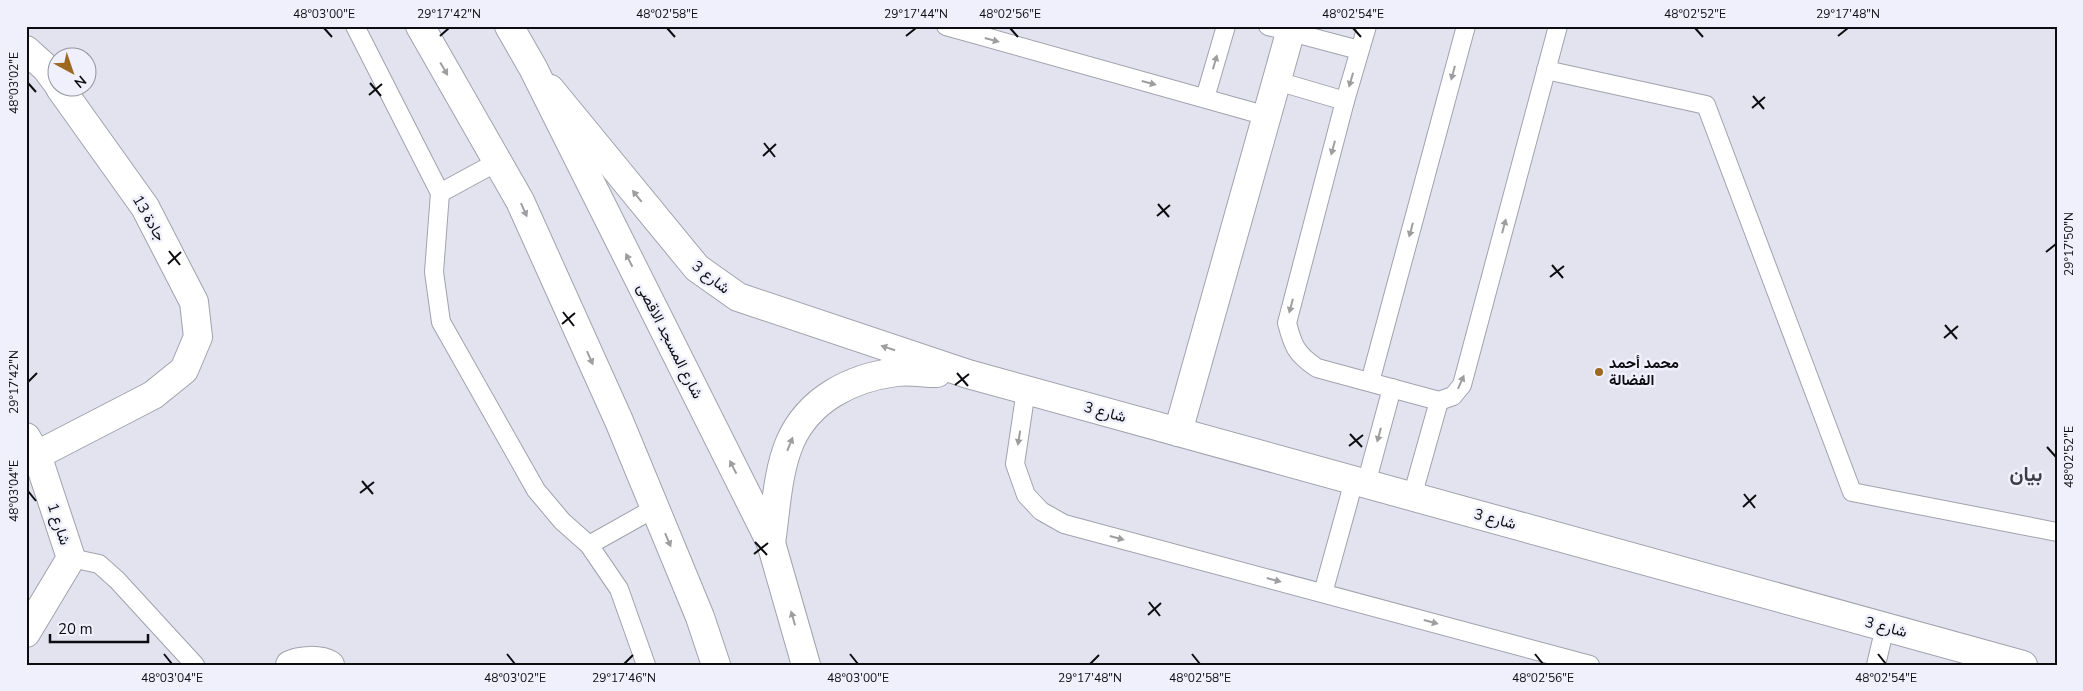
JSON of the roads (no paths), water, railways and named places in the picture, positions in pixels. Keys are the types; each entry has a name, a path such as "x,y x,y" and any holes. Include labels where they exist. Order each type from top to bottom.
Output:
{"street":[{"path":"420,26 520,201 655,508 700,617 716,665"},
{"name":"شارع المسجد الاقصى","path":"509,26 533,68 771,543 806,665"},
{"path":"1178,432 1277,81 1284,28"},
{"path":"26,50 48,71"},
{"name":"شارع 3","path":"533,68 678,247 697,268 716,284 738,297 771,310 968,374 2023,665"},
{"name":"جادة 13","path":"32,446 153,395 184,370 198,337 194,302 145,206 67,98"},
{"name":"شارع 3","path":"771,543 781,472 790,442 804,419 828,395 853,381 897,372 968,374"},
{"name":"شارع 1","path":"26,633 71,558 32,446"},
{"path":"290,665 296,662 324,662 330,665"}],"lane":[{"path":"355,26 440,194 434,272 441,322 536,490 562,521 589,545 619,589 646,665"},
{"path":"946,26 1267,116"},
{"path":"1205,98 1226,26"},
{"path":"1367,26 1345,101 1287,323 1293,346 1303,359 1317,368 1439,401 1453,396 1462,386 1558,26"},
{"path":"1370,382 1466,26"},
{"path":"1284,28 1360,50"},
{"path":"1546,70 1706,105 1852,492 2057,532"},
{"path":"1277,81 1345,101"},
{"path":"440,194 497,162"},
{"path":"1323,593 1392,388"},
{"path":"1026,390 1015,464 1026,495 1041,511 1064,524 1590,665"},
{"path":"1412,497 1439,401"},
{"path":"589,545 655,508"},
{"path":"71,558 99,564 117,580 195,665"},
{"path":"1876,665 1885,627"}],"place":[{"name":"محمد أحمد الفضالة","path":"1599,372"}],"district":[{"name":"بيان","path":"2026,474"}]}
